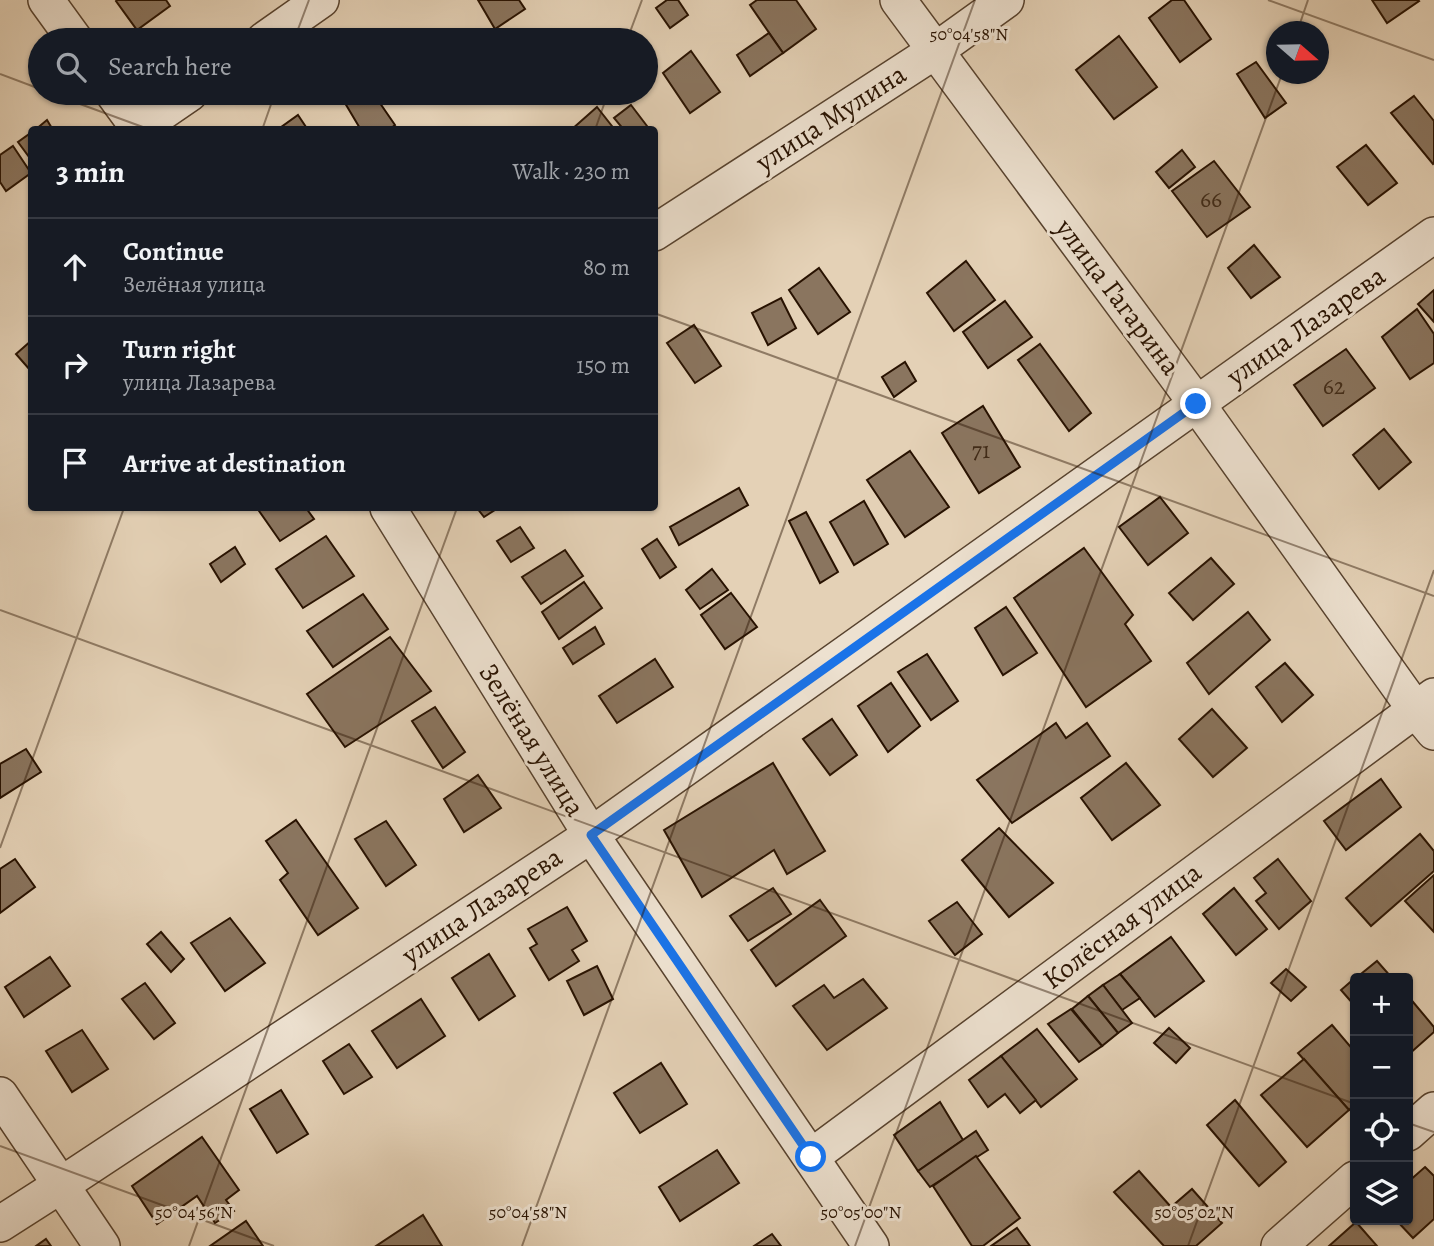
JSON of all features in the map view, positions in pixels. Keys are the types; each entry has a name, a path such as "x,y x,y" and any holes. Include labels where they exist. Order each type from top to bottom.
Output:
{"street":[{"path":"46,0 66,28"},
{"path":"281,28 321,0"},
{"name":"улица Гагарина","path":"898,0 1196,404 1428,712"},
{"name":"улица Мулина","path":"658,230 935,51 1006,0"},
{"path":"122,105 138,126"},
{"path":"144,126 173,105"},
{"name":"улица Лазарева","path":"0,1224 591,835 1434,235"},
{"name":"Зелёная улица","path":"390,511 591,835 871,1246"},
{"name":"Колёсная улица","path":"811,1157 1428,712"},
{"path":"0,1095 102,1246"},
{"path":"1413,1129 1434,1110"},
{"path":"1279,1246 1350,1183"}],"building":[{"path":"166,0 170,6 140,28 136,28 116,1"},
{"path":"478,0 519,0 525,9 494,28"},
{"path":"667,0 678,0 688,15 670,28 656,8"},
{"path":"757,0 796,0 816,29 783,53 750,5"},
{"path":"1172,0 1184,0 1211,39 1180,62 1149,18"},
{"path":"1372,0 1418,0 1419,1 1387,23"},
{"path":"769,33 783,53 750,76 737,55"},
{"path":"1119,36 1157,87 1114,119 1076,70"},
{"path":"691,51 720,92 690,113 663,73"},
{"path":"1256,62 1266,76 1266,84 1272,84 1286,103 1265,118 1237,74"},
{"path":"1414,96 1434,121 1433,164 1391,113"},
{"path":"346,105 381,105 395,125 394,126 359,126"},
{"path":"631,105 647,126 621,126 614,118"},
{"path":"597,107 612,126 576,126"},
{"path":"298,115 305,126 283,126"},
{"path":"47,120 51,126 40,126"},
{"path":"28,135 28,156 18,142"},
{"path":"1366,145 1397,183 1368,205 1337,167"},
{"path":"13,146 28,168 28,175 6,191 0,182 0,155"},
{"path":"1182,150 1195,167 1169,188 1156,172"},
{"path":"1214,161 1250,207 1207,237 1172,191"},
{"path":"1254,245 1280,277 1251,298 1228,268"},
{"path":"966,261 995,300 954,331 927,293"},
{"path":"819,268 850,312 818,334 789,290"},
{"path":"1434,290 1434,322 1418,304"},
{"path":"781,298 796,328 768,345 752,313"},
{"path":"1005,301 1032,337 988,368 963,332"},
{"path":"1417,309 1434,334 1434,363 1410,379 1382,337"},
{"path":"694,325 721,366 695,383 667,343"},
{"path":"28,344 28,368 16,354"},
{"path":"1040,344 1091,413 1069,431 1018,360"},
{"path":"1346,349 1375,388 1323,426 1294,385"},
{"path":"905,362 916,381 894,397 882,377"},
{"path":"983,406 1020,467 979,493 942,433"},
{"path":"1384,429 1411,462 1379,489 1353,455"},
{"path":"910,451 949,507 905,537 867,480"},
{"path":"739,488 748,505 679,545 670,527"},
{"path":"1160,497 1188,533 1148,565 1119,527"},
{"path":"864,501 888,544 854,565 830,522"},
{"path":"259,511 308,511 314,519 280,541"},
{"path":"479,511 493,511 484,517"},
{"path":"806,512 838,572 820,583 789,521"},
{"path":"520,527 534,548 511,562 497,541"},
{"path":"326,536 354,576 303,608 276,569"},
{"path":"657,539 676,567 660,578 642,549"},
{"path":"235,547 245,564 221,582 210,564"},
{"path":"1084,548 1133,615 1125,624 1151,661 1086,707 1014,598"},
{"path":"565,550 583,576 541,604 522,577"},
{"path":"1211,558 1234,584 1193,620 1169,593"},
{"path":"712,569 728,590 700,609 686,590"},
{"path":"584,582 602,608 559,639 542,612"},
{"path":"731,593 757,627 725,649 701,615"},
{"path":"363,594 388,629 333,667 307,631"},
{"path":"1006,607 1037,653 1003,675 975,628"},
{"path":"1248,612 1270,640 1209,694 1187,663"},
{"path":"595,627 604,644 573,664 563,648"},
{"path":"390,637 431,691 345,747 307,694"},
{"path":"927,654 958,701 931,720 898,672"},
{"path":"655,659 673,687 617,723 599,696"},
{"path":"1285,663 1313,695 1282,722 1256,687"},
{"path":"891,683 920,726 888,752 858,706"},
{"path":"435,707 465,752 443,768 412,721"},
{"path":"1212,709 1247,748 1213,777 1179,739"},
{"path":"832,719 857,755 830,775 803,739"},
{"path":"1056,723 1066,738 1087,723 1110,756 1012,823 977,780"},
{"path":"26,749 41,772 0,798 0,764"},
{"path":"773,763 825,851 787,874 774,850 702,897 664,830"},
{"path":"1126,763 1160,805 1112,840 1081,798"},
{"path":"478,775 501,808 464,832 444,799"},
{"path":"1381,779 1401,807 1346,850 1324,821"},
{"path":"296,820 358,908 318,935 280,880 288,873 266,841"},
{"path":"386,821 416,865 386,886 355,839"},
{"path":"999,828 1053,883 1009,917 962,860"},
{"path":"1420,834 1434,851 1434,871 1371,926 1346,898"},
{"path":"15,859 35,887 0,913 0,869"},
{"path":"1278,859 1311,901 1279,929 1256,901 1266,893 1254,878"},
{"path":"1434,875 1434,932 1405,901"},
{"path":"773,888 791,914 748,941 730,916"},
{"path":"1234,888 1267,929 1236,955 1203,914"},
{"path":"820,900 846,936 776,986 751,950"},
{"path":"957,902 982,934 955,955 929,921"},
{"path":"567,907 587,941 572,950 579,961 549,980 530,948 537,944 528,929"},
{"path":"230,918 265,963 225,991 191,943"},
{"path":"161,932 184,959 171,972 147,944"},
{"path":"1171,937 1204,981 1155,1017 1120,974"},
{"path":"489,954 515,996 479,1020 452,978"},
{"path":"50,957 70,986 24,1017 5,987"},
{"path":"1377,961 1388,973 1362,973"},
{"path":"597,966 613,999 584,1015 567,981"},
{"path":"1286,969 1306,987 1291,1001 1271,983"},
{"path":"1120,974 1140,998 1122,1010 1103,985"},
{"path":"863,979 887,1008 827,1050 793,1006 824,985 834,998"},
{"path":"1350,982 1350,1000 1341,990"},
{"path":"145,983 175,1023 154,1039 122,999"},
{"path":"1103,985 1132,1023 1118,1033 1088,996"},
{"path":"1088,996 1118,1033 1102,1046 1072,1009"},
{"path":"421,999 445,1036 397,1068 372,1031"},
{"path":"1413,1002 1434,1027 1434,1032 1413,1051"},
{"path":"1071,1009 1102,1046 1079,1062 1048,1024"},
{"path":"1332,1025 1350,1046 1349,1110 1298,1053"},
{"path":"1169,1028 1190,1048 1176,1063 1154,1043"},
{"path":"1037,1029 1077,1079 1041,1107 1001,1056"},
{"path":"82,1030 108,1069 72,1092 46,1051"},
{"path":"349,1044 372,1077 344,1094 323,1061"},
{"path":"1001,1056 1036,1100 1020,1113 1005,1094 988,1107 969,1080"},
{"path":"1304,1059 1349,1110 1307,1147 1261,1095"},
{"path":"661,1063 687,1104 640,1133 614,1093"},
{"path":"281,1090 308,1134 277,1153 250,1109"},
{"path":"1235,1100 1286,1162 1259,1186 1207,1125"},
{"path":"940,1102 963,1140 918,1171 894,1135"},
{"path":"976,1131 988,1150 930,1187 918,1171"},
{"path":"202,1137 239,1190 226,1200 234,1211 215,1223 197,1196 157,1224 132,1186"},
{"path":"717,1150 739,1183 680,1221 659,1187"},
{"path":"976,1156 1020,1218 983,1246 972,1246 933,1186"},
{"path":"1425,1167 1434,1176 1434,1219 1413,1238 1401,1225 1413,1225 1413,1178"},
{"path":"1139,1171 1171,1207 1192,1189 1222,1223 1196,1246 1164,1246 1114,1192"},
{"path":"423,1215 442,1246 376,1246"},
{"path":"246,1221 263,1246 210,1246"},
{"path":"1353,1225 1359,1225 1377,1246 1329,1246"},
{"path":"1017,1228 1030,1246 991,1246"},
{"path":"772,1234 781,1246 754,1246"},
{"path":"46,1239 51,1246 36,1246"}],"route":[{"path":"811,1157 591,835 1196,404"}]}
